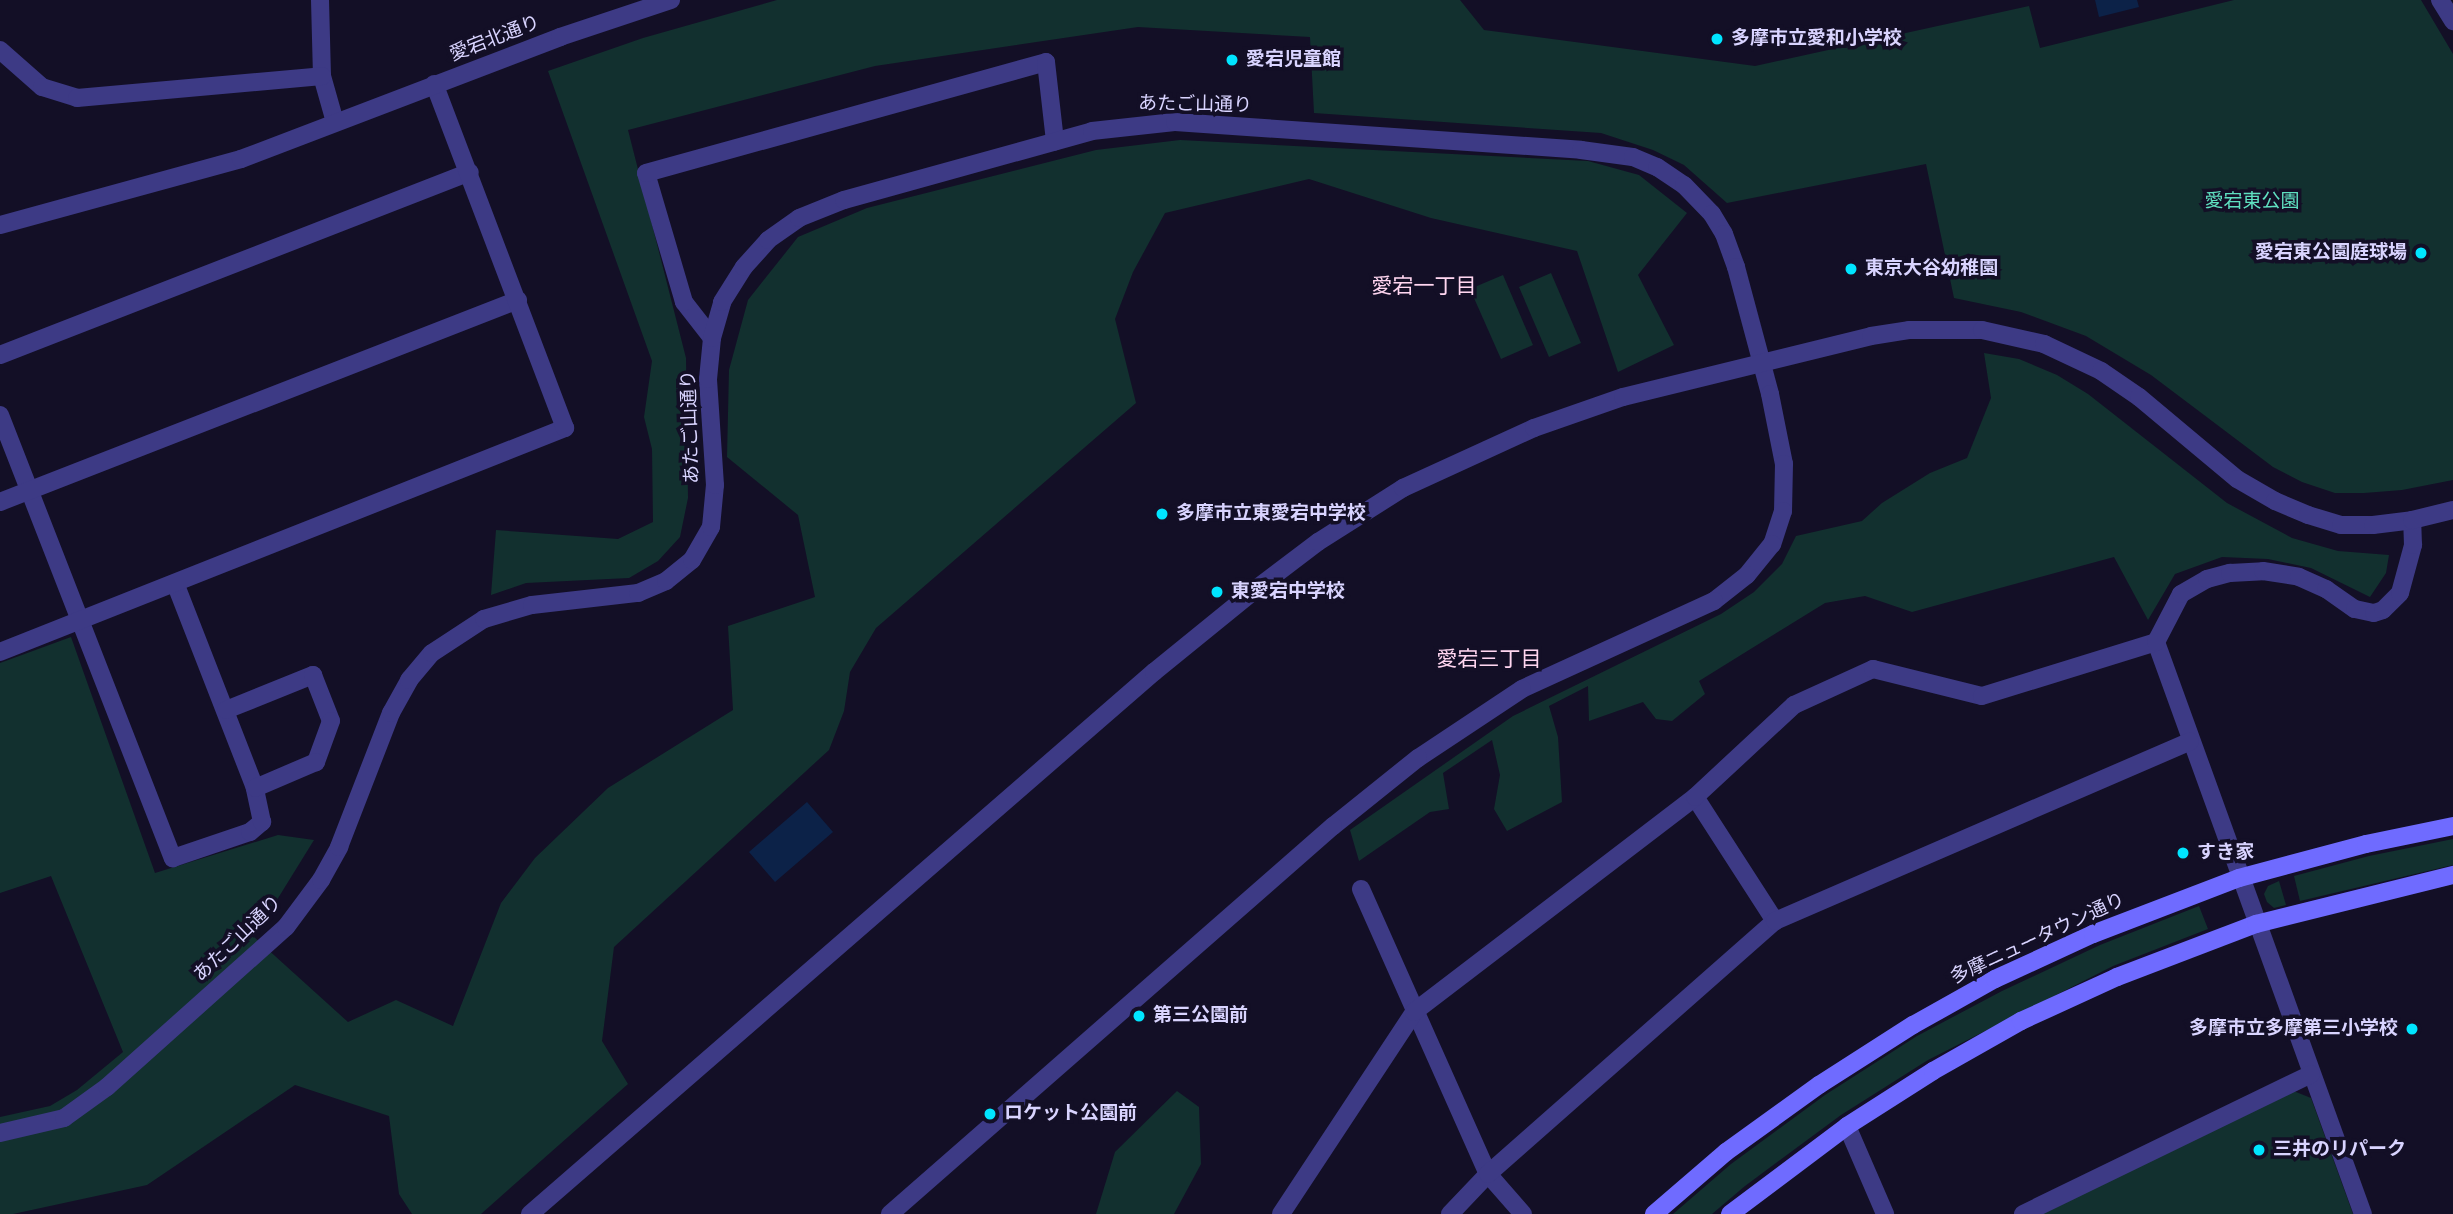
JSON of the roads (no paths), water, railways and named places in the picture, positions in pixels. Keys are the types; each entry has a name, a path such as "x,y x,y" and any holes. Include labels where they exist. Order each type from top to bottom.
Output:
{"main road":[{"name":"多摩ニュータウン通り","path":"1654,1214 1726,1152 1819,1086 1913,1025 1995,979 2093,934 2239,878 2366,844 2453,826"},
{"path":"1730,1214 1846,1126 1933,1071 2021,1021 2117,976 2256,924 2453,875"}],"street":[{"path":"320,0 322,76 335,122"},
{"name":"愛宕北通り","path":"0,225 192,174 671,0"},
{"path":"2441,0 2453,21"},
{"path":"0,50 42,87 77,98 322,76"},
{"path":"712,338 684,302 646,173 1046,62 1055,141"},
{"path":"0,652 565,428 470,172 434,84"},
{"name":"あたご山通り","path":"0,1133 64,1118 107,1087 286,927 321,880 339,846 391,713 409,680 432,653 484,619 532,605 638,593 666,581 692,560 711,527 715,485 708,379 712,338 722,302 744,267 768,240 799,218 844,200 1055,141 1103,129 1175,122 1581,150 1633,157 1657,167 1684,184 1712,214 1737,267 1761,361 1784,464 1783,510 1772,544 1747,575 1714,601 1522,689 1418,758 1333,826 890,1214"},
{"path":"0,355 470,172"},
{"path":"0,502 518,300"},
{"path":"530,1214 1154,672 1318,542 1403,488 1534,428 1623,397 1761,361 1909,330 1950,327 2018,336 2071,355 2101,371 2139,397 2237,479 2275,501 2341,525 2412,520 2453,510"},
{"path":"0,415 27,491 173,858 250,832 262,822 255,788 176,583"},
{"path":"1281,1214 1414,1012 1695,797 1794,705 1872,669 1982,696 2156,642 2181,594 2207,579 2230,573 2263,571 2299,577 2326,589 2355,609 2374,613 2383,610 2400,593 2413,545 2412,520"},
{"path":"2156,642 2239,878 2363,1214"},
{"path":"226,710 313,675 331,721 316,762 255,788"},
{"path":"1450,1214 1488,1174 1774,921 2190,741"},
{"path":"1695,797 1774,921"},
{"path":"1361,889 1488,1174 1523,1214"},
{"path":"2023,1214 2311,1074"},
{"path":"1846,1126 1885,1214"}],"water":[{"path":"2095,0 2137,0 2139,7 2099,17"},
{"path":"807,802 833,832 775,882 749,852"}],"place":[{"name":"多摩市立愛和小学校","path":"1717,39"},
{"name":"愛宕児童館","path":"1232,60"},
{"name":"愛宕東公園庭球場","path":"2421,253"},
{"name":"東京大谷幼稚園","path":"1851,269"},
{"name":"多摩市立東愛宕中学校","path":"1162,514"},
{"name":"東愛宕中学校","path":"1217,592"},
{"name":"すき家","path":"2183,853"},
{"name":"第三公園前","path":"1139,1016"},
{"name":"多摩市立多摩第三小学校","path":"2412,1029"},
{"name":"ロケット公園前","path":"990,1114"},
{"name":"三井のリパーク","path":"2259,1150"}],"district":[{"name":"愛宕一丁目","path":"1424,287"},
{"name":"愛宕三丁目","path":"1489,660"}],"park label":[{"name":"愛宕東公園","path":"2252,202"}]}
